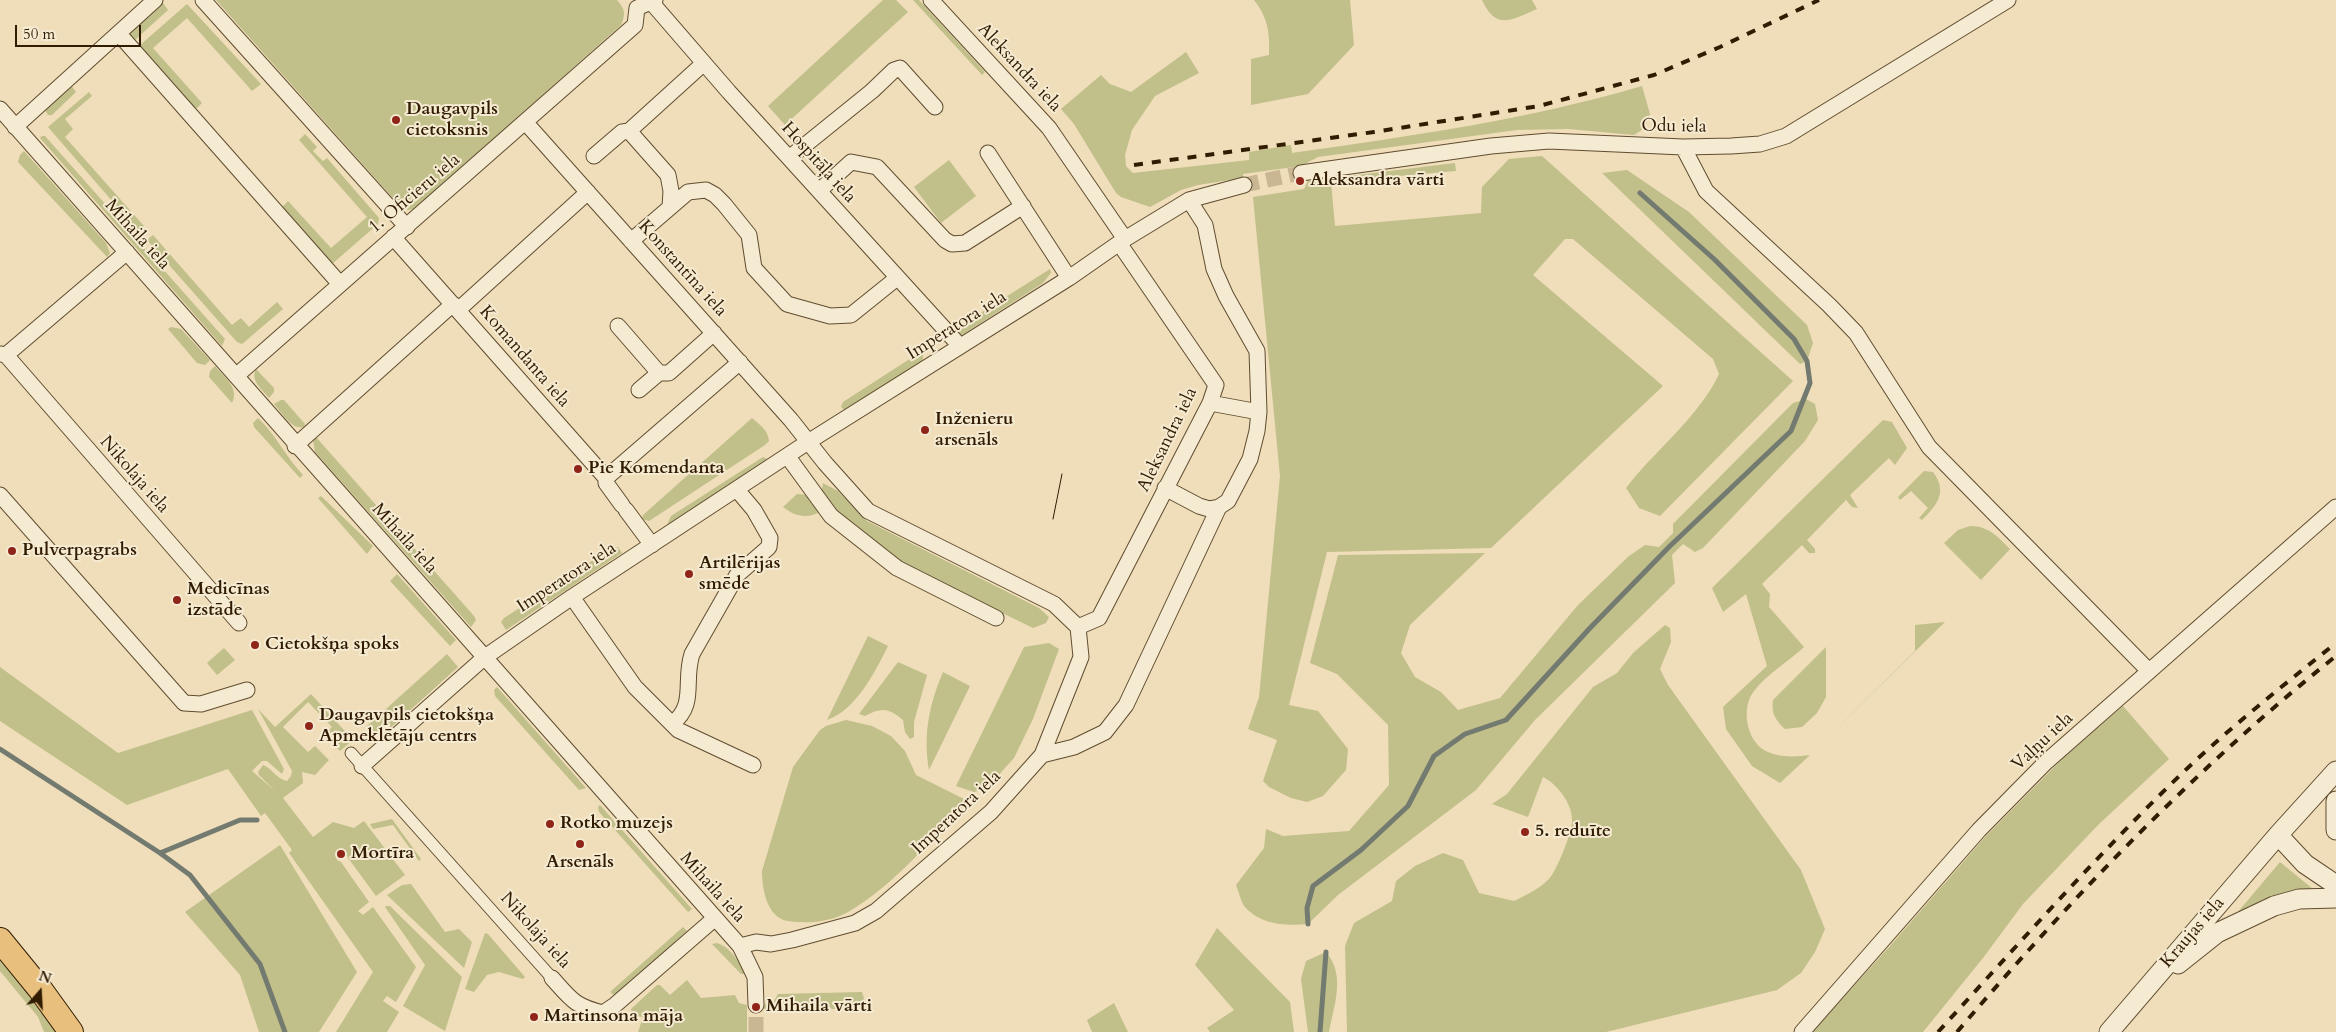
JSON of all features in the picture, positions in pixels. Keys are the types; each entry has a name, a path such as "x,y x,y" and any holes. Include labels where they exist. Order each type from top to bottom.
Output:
{"main road":[{"path":"0,940 40,988 71,1032"}],"street":[{"path":"15,127 155,0"},
{"path":"203,0 407,227"},
{"name":"Aleksandra iela","path":"931,0 1063,145 1122,241 1216,385 1210,403 1099,618 1078,627"},
{"name":"Odu iela","path":"1302,173 1492,146 1550,141 1683,147 1760,144 1786,136 2008,0"},
{"name":"1. Oficieru iela","path":"236,376 635,25 633,4 653,1"},
{"name":"Hospitāļa iela","path":"653,1 704,63 960,346"},
{"path":"119,34 340,284"},
{"path":"594,156 622,132 629,130 704,63"},
{"path":"789,158 872,91 894,70 900,68 935,107"},
{"name":"Mihaila iela","path":"0,110 236,376 295,446 485,657 714,919 740,946 755,978 756,1006"},
{"name":"Konstantīna iela","path":"526,122 740,362 808,442"},
{"path":"629,130 668,175 671,191 670,207"},
{"path":"1683,147 1706,191 1829,305 1856,333 1929,447 2150,671"},
{"path":"988,153 1069,278"},
{"path":"819,191 851,162 877,167 945,240 952,244 965,243 1023,206"},
{"path":"1122,241 1189,200 1244,185"},
{"path":"631,241 688,192 706,190 715,195 749,235 754,268 787,304 830,316 851,315 898,278"},
{"path":"295,446 588,192"},
{"path":"1165,488 1199,506 1209,509 1219,507 1228,501 1250,459 1257,431 1259,412 1257,351 1226,296 1214,269 1205,224 1189,200"},
{"name":"Komandanta iela","path":"393,237 606,478 606,483 652,545"},
{"name":"Imperatora iela","path":"362,766 485,657 572,597 738,491 808,442 1069,278 1122,241"},
{"path":"3,354 127,252"},
{"path":"618,326 659,373"},
{"path":"640,390 659,373 669,373 714,333"},
{"name":"Nikolaja iela","path":"3,354 239,623"},
{"path":"606,478 740,362"},
{"path":"1210,403 1259,412"},
{"path":"808,442 868,511 1054,604 1078,627"},
{"path":"788,457 831,516 897,568 996,618"},
{"path":"672,724 682,715 687,706 688,667 692,654 737,575 769,547 770,538 754,510 738,491"},
{"path":"0,495 184,703 201,704 247,690"},
{"name":"Vaļņu iela","path":"1802,1032 1979,830 2046,762 2336,506"},
{"path":"1042,755 1074,748 1105,732 1126,705 1219,507"},
{"path":"572,597 635,687 678,730 753,765"},
{"name":"Imperatora iela","path":"740,946 756,942 771,944 792,940 855,924 876,911 991,812 1042,755 1081,657 1078,627"},
{"name":"Nikolaja iela","path":"350,753 573,1002 584,1009 603,1013 714,919"},
{"name":"Kraujas iela","path":"2109,1032 2278,835 2336,771"},
{"path":"2336,801 2336,830"},
{"path":"2278,835 2305,864 2336,885"},
{"path":"2142,993 2218,932 2274,906 2299,899 2336,898"}],"shaded area":[{"path":"216,0 617,0 622,6 624,18 621,25 415,209 408,210 400,206"},
{"path":"883,0 896,0 908,12 785,125 768,106"},
{"path":"913,0 919,0 985,72 982,75"},
{"path":"1254,0 1350,0 1354,45 1308,94 1251,105 1251,59 1269,55 1267,26"},
{"path":"1482,0 1532,0 1537,9 1519,17 1505,20 1493,16 1487,10"},
{"path":"163,3 168,10 135,40 129,34"},
{"path":"187,4 261,84 252,91 187,18 153,48 202,103 195,110 139,46"},
{"path":"1186,52 1199,73 1155,96 1132,130 1125,155 1126,166 1133,173 1249,160 1249,152 1291,145 1292,153 1468,126 1599,98 1642,86 1650,114 1645,128 1634,135 1568,129 1517,130 1318,157 1301,166 1243,174 1243,178 1198,185 1181,190 1150,207 1121,197 1116,193 1074,124 1061,109 1101,75 1110,84 1131,92"},
{"path":"71,85 76,92 52,115 48,115 45,110"},
{"path":"89,92 92,96 65,119 73,129 65,137 144,226 138,231 48,127"},
{"path":"305,134 317,147 313,151 323,161 327,158 379,218 378,224 332,264 282,207 288,201 331,248 367,217 299,140"},
{"path":"45,136 225,339 222,346 40,138"},
{"path":"24,151 106,243 110,253 107,257 18,162 20,155"},
{"path":"1542,156 1793,381 1660,516 1639,508 1626,488 1700,405 1719,374 1713,359 1573,239 1565,239 1533,275 1663,386 1491,548 1327,552 1289,705 1318,711 1348,749 1346,770 1323,796 1307,802 1291,798 1269,787 1263,781 1277,740 1248,729 1259,697 1280,476 1253,197 1304,189 1308,181 1455,163 1456,171 1331,182 1335,226 1481,213 1482,187 1509,159"},
{"path":"949,160 976,196 941,223 914,187"},
{"path":"1627,170 1689,212 1807,325 1813,343 1807,361 1800,364 1602,173"},
{"path":"153,235 232,325 241,318 249,327 277,302 283,309 242,344 237,342 147,240"},
{"path":"1050,269 1051,273 1043,283 962,335 952,331"},
{"path":"171,327 181,329 210,360 205,365 197,363 168,329"},
{"path":"919,353 923,355 923,360 845,411 841,407 843,402"},
{"path":"215,366 233,388 234,398 232,403 209,377 210,371"},
{"path":"256,369 274,388 274,392 269,398 256,381"},
{"path":"1806,399 1815,404 1818,420 1805,441 1703,548 1695,552 1683,544 1672,555 1675,583 1535,720 1476,790 1338,895 1308,924 1291,925 1266,921 1258,918 1245,907 1236,885 1264,848 1266,829 1283,836 1349,831 1389,785 1388,725 1337,674 1310,663 1338,555 1485,553 1410,625 1401,653 1415,677 1441,692 1458,710 1500,698 1578,605 1629,556 1645,545 1659,547 1673,533 1673,524 1793,403"},
{"path":"284,400 305,424 304,427 295,426 284,416 274,404"},
{"path":"258,418 303,475 300,478 254,427 253,423"},
{"path":"752,418 767,434 769,441 765,445 649,521 642,519 643,515"},
{"path":"1883,420 1892,422 1907,448 1895,465 1889,458 1850,495 1858,508 1852,507 1846,500 1807,540 1815,549 1815,553 1809,553 1802,545 1762,584 1770,594 1769,607 1804,647 1759,685 1750,698 1748,705 1747,722 1749,731 1758,745 1764,750 1781,756 1810,755 1780,783 1752,766 1726,729 1723,707 1767,666 1746,594 1723,612 1712,588"},
{"path":"316,437 474,616 476,620 471,627 315,452 313,440"},
{"path":"763,457 769,460 668,525 671,516"},
{"path":"1924,471 1933,472 1940,486 1940,492 1936,503 1922,520 1919,518 1928,508 1911,491 1900,500 1898,497"},
{"path":"823,483 838,491 867,521 1039,608 1049,617 1046,623 1033,628 900,563 847,524 821,494"},
{"path":"797,494 811,495 822,511 802,516 792,513 783,507"},
{"path":"321,496 373,546 367,554 318,498"},
{"path":"1977,526 1988,530 2010,549 1981,580 1944,543 1958,530"},
{"path":"613,547 618,547 622,553 506,630 501,622 504,618"},
{"path":"397,574 456,640 450,646 390,581"},
{"path":"1945,622 1817,748 1915,651 1915,625"},
{"path":"1665,625 1670,628 1671,642 1660,669 1668,685 1801,870 1825,929 1815,952 1801,973 1777,990 1606,1032 1347,1032 1345,946 1354,923 1392,901 1396,881 1415,866 1443,853 1463,860 1479,893 1514,901 1540,887 1549,879 1558,864 1570,833 1571,814 1563,795 1543,777 1528,817 1492,804 1507,794 1593,687 1617,673 1633,653"},
{"path":"868,636 888,646 871,678 856,699 847,708 827,720"},
{"path":"1049,643 1059,649 1033,719 1014,758 986,789 974,792 956,786 1024,647"},
{"path":"1826,647 1826,697 1817,713 1802,727 1785,729 1774,716 1773,700"},
{"path":"224,648 235,660 217,675 207,663"},
{"path":"447,654 458,667 381,736 373,733 367,726"},
{"path":"898,662 927,675 914,722 914,737 910,739 905,732 903,720 889,711 880,710 865,716 859,714"},
{"path":"0,667 118,753 252,710 284,769 282,774 267,761 262,761 252,771 275,791 259,775 258,772 263,765 287,781 292,771 258,709 275,727 311,694 353,740 340,751 324,735 332,727 308,702 283,727 308,752 315,746 329,760 315,775 302,772 303,783 283,798 313,837 333,822 354,828 364,821 405,875 376,896 348,858 346,852 339,850 335,855 369,902 358,911 363,915 373,907 416,967 396,1002 387,996 383,1001 399,1012 387,1032 336,1032 373,972 289,853 292,850 265,813 261,816 228,769 127,805 0,721"},
{"path":"943,672 970,686 929,770 927,757 928,720"},
{"path":"497,687 586,788 579,790 495,696 494,690"},
{"path":"2123,706 2169,759 2098,825 2023,904 1983,958 1923,1032 1812,1032 1985,837 2063,758"},
{"path":"846,720 872,726 891,736 905,751 916,775 968,801 897,875 881,889 848,912 826,920 811,922 781,919 767,902 762,871 793,767 820,730 826,726"},
{"path":"600,805 692,909 688,912 599,812 598,807"},
{"path":"392,819 421,859 419,861 393,825 373,829 370,824"},
{"path":"280,845 357,972 319,1032 259,1032 240,975 185,912"},
{"path":"2280,862 2313,889 2275,896 2237,913"},
{"path":"411,884 445,932 459,929 472,942 464,968 387,895 402,885"},
{"path":"386,906 390,906 462,977 445,1031 403,1006 425,965"},
{"path":"683,927 687,931 615,996 610,992"},
{"path":"1217,928 1290,1002 1294,1032 1210,1032 1207,1028 1234,1010 1195,965"},
{"path":"485,933 488,934 525,977 523,979 499,972 487,975 474,992 465,989"},
{"path":"717,943 734,956 745,974 741,974 712,944"},
{"path":"1326,952 1336,970 1336,1001 1329,1032 1308,1032 1301,979 1306,961"},
{"path":"0,957 57,1032 44,1032 38,1017 0,971"},
{"path":"687,980 701,998 735,995 739,1003 747,1005 747,1032 638,1032 643,1017 632,1015 631,1009 657,985 660,985 670,995"},
{"path":"862,992 866,1005 852,1009 764,1009 764,1005 774,1001 778,994"},
{"path":"1114,1003 1128,1032 1092,1032 1087,1020"}],"waterway":[{"path":"1308,924 1307,908 1313,886 1361,850 1408,806 1434,756 1465,734 1506,720 1590,628 1670,546 1791,431 1810,383 1807,361 1794,339 1714,259 1640,193"},
{"path":"0,749 160,853 190,875 260,964 285,1032"},
{"path":"160,853 240,820 257,820"},
{"path":"1320,1032 1326,952"}],"tunnel":[{"path":"1244,185 1301,173"},
{"path":"756,1005 756,1032"}],"tram line":[{"path":"1053,519 1062,474"}],"railway":[{"path":"1134,165 1374,132 1539,106 1654,75 1720,47 1819,0"},
{"path":"1938,1032 2082,875 2191,764 2336,643"},
{"path":"1957,1032 2045,932 2185,788 2284,699 2336,656"}],"place":[{"name":"Daugavpils cietoksnis","path":"396,120"},
{"name":"Aleksandra vārti","path":"1300,181"},
{"name":"Inženieru arsenāls","path":"925,430"},
{"name":"Pie Komendanta","path":"578,469"},
{"name":"Pulverpagrabs","path":"12,551"},
{"name":"Artilērijas smēde","path":"689,574"},
{"name":"Medicīnas izstāde","path":"177,600"},
{"name":"Cietokšņa spoks","path":"255,645"},
{"name":"Daugavpils cietokšņa Apmeklētāju centrs","path":"309,726"},
{"name":"Rotko muzejs","path":"550,824"},
{"name":"5. reduīte","path":"1525,832"},
{"name":"Arsenāls","path":"580,844"},
{"name":"Mortīra","path":"341,854"},
{"name":"Mihaila vārti","path":"756,1007"},
{"name":"Martinsona māja","path":"534,1017"}]}
